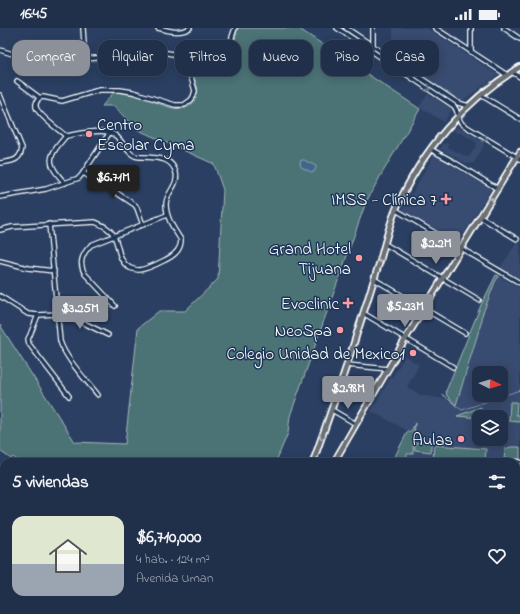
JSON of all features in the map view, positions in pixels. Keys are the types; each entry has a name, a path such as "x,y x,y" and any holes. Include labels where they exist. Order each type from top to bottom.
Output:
{"main road":[{"path":"316,458 347,365 396,210 411,179 430,149 458,117 481,95 507,75 520,68"},
{"path":"336,458 406,338 518,158 520,152"}],"street":[{"path":"83,28 84,40"},
{"path":"158,28 174,32 182,32 190,28"},
{"path":"231,40 235,28"},
{"path":"337,28 355,40"},
{"path":"346,28 458,103 469,106"},
{"path":"373,28 374,47"},
{"path":"435,28 507,75"},
{"path":"471,28 471,52"},
{"path":"504,28 520,39"},
{"path":"0,50 12,54"},
{"path":"90,59 162,52 175,55"},
{"path":"373,52 454,106 458,111 459,121 462,124 518,158"},
{"path":"512,72 520,77"},
{"path":"17,81 40,98 62,101 99,90 120,90 133,92 175,105 184,105 191,100 195,91 191,76"},
{"path":"0,95 22,148 21,154 16,160 0,163"},
{"path":"481,95 520,119"},
{"path":"40,98 36,104 38,111 66,136"},
{"path":"0,230 12,227 95,222 105,226 114,236 124,264 138,270 170,258 179,250 181,245 180,240 167,215 166,203 167,198 175,185 177,177 174,167 164,159 135,157 120,139 110,132 98,131 66,136 53,152 51,161 55,173 65,183"},
{"path":"0,197 46,190 79,178 84,174 110,132"},
{"path":"430,149 498,189"},
{"path":"84,174 111,189 135,205 142,224"},
{"path":"396,210 520,283"},
{"path":"115,306 82,270 81,259 91,245 167,215"},
{"path":"480,217 517,239"},
{"path":"49,224 61,346 78,371 98,396"},
{"path":"385,244 479,300"},
{"path":"0,261 28,268 54,271"},
{"path":"374,279 465,333"},
{"path":"0,296 24,312 32,315 57,314 84,323 108,335"},
{"path":"363,313 453,366"},
{"path":"38,315 28,339 29,344 69,396"},
{"path":"347,365 388,369"},
{"path":"332,410 356,424"}],"shaded area":[{"path":"393,28 427,28 498,75 464,100 458,100 422,76 439,76 439,40 393,40"},
{"path":"428,94 452,109 444,122 419,107"},
{"path":"457,127 483,142 484,145 474,163 468,164 440,149 443,144 447,143 449,145 448,147 469,157 477,144 459,132 458,134 456,133 454,130"},
{"name":"IMSS - Clínica 7","path":"434,155 491,189 459,242 402,210"},
{"path":"301,160 316,166 314,172 301,167"},
{"path":"520,238 520,280 500,268"},
{"path":"499,276 520,288 520,389 508,393 508,366 472,366 472,402 482,402 462,409 456,405 482,320 481,318 495,282"},
{"path":"405,356 419,365 407,387 421,395 446,399 462,411 488,402 508,402 508,395 520,391 520,458 394,458 408,431 371,411"}],"green space":[{"path":"238,28 298,28 321,43 321,76 370,76 420,109 366,202 290,416 288,433 277,458 10,458 0,451 0,325 75,442 125,444 138,328 159,311 185,311 218,279 223,190 214,164 136,129 114,106 102,106 114,92 141,97 175,108 189,106 194,102 198,90 193,76 241,76 241,40 235,40"},
{"path":"496,275 499,276 495,282 481,318 482,320 456,405 447,396 446,391 481,305"},
{"path":"510,402 517,402 516,415 520,415 520,422 509,421"},
{"path":"481,407 481,410 473,410"},
{"path":"472,410 472,417 457,416"},
{"path":"415,423 413,454 407,454 406,458 394,458 408,431 411,432"},
{"path":"425,441 431,442 431,452 415,450 415,443"},
{"path":"434,445 486,449 485,458 433,458"},
{"path":"520,447 520,458 504,458 505,449"}],"waterway":[{"path":"442,394 462,410 520,390"}],"place":[{"name":"Centro Escolar Cyma","path":"89,134"},
{"name":"IMSS - Clínica 7","path":"446,199"},
{"name":"Grand Hotel Tijuana","path":"359,258"},
{"name":"Evoclinic","path":"348,303"},
{"name":"NeoSpa","path":"340,330"},
{"name":"Colegio Unidad de Mexico1","path":"413,353"},
{"name":"Aulas","path":"461,439"}]}
